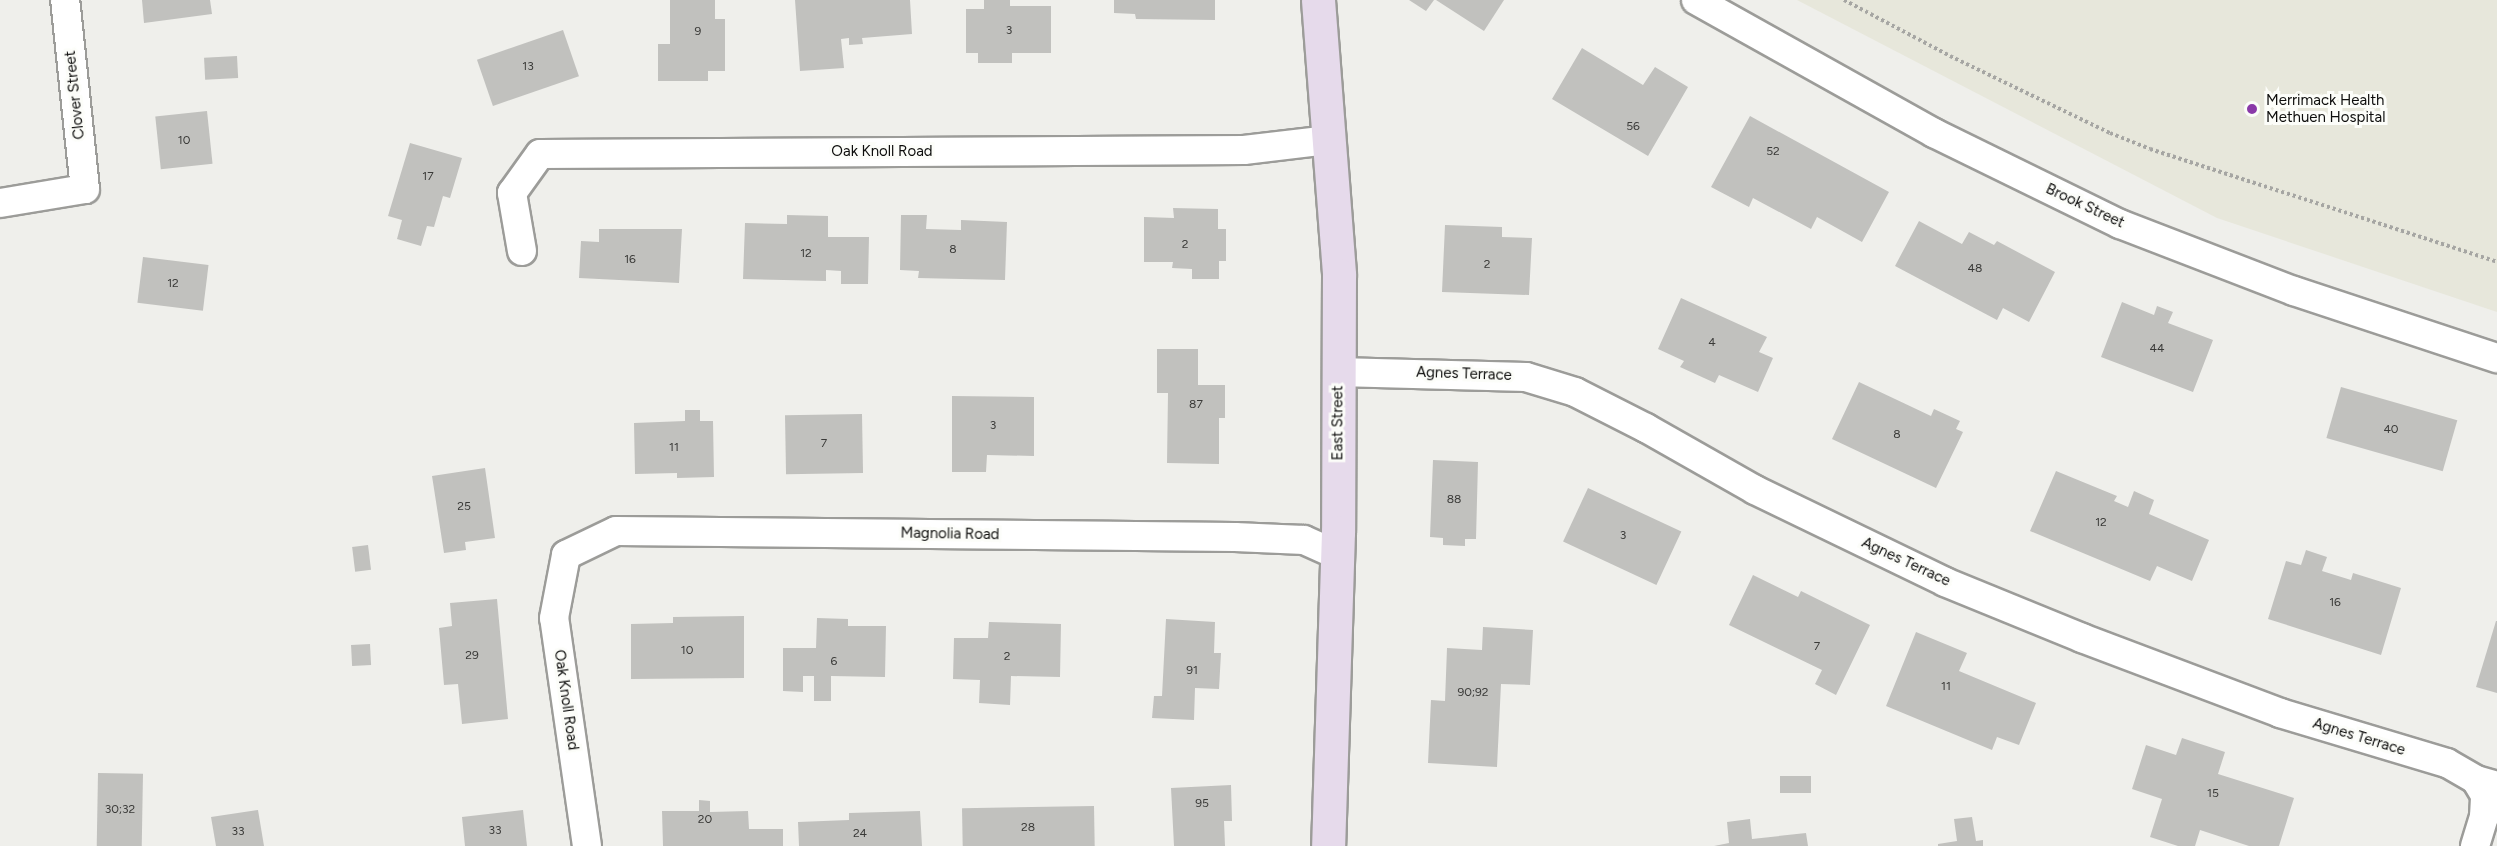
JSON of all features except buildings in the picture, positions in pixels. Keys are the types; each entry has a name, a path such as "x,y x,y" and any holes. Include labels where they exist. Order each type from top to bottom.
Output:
{"main road":[{"name":"East Street","path":"1318,0 1339,275 1337,555 1328,846"}],"street":[{"name":"Clover Street","path":"0,203 85,189 65,0"},
{"name":"Brook Street","path":"1696,0 1934,133 2120,224 2294,291 2497,358"},
{"name":"Oak Knoll Road","path":"522,250 512,193 540,154 1244,150 1329,140"},
{"name":"Agnes Terrace","path":"1338,372 1526,377 1575,392 1646,428 1755,490 1946,582 2082,638 2269,709 2447,764 2487,783 2484,817 2475,846"},
{"name":"Magnolia Road","path":"566,555 616,531 1235,537 1304,540 1337,555"},
{"name":"Oak Knoll Road","path":"566,555 554,618 587,846"}],"path":[{"path":"1844,0 1950,56 2120,137 2497,262"}],"shaded area":[{"name":"Merrimack Health Methuen Hospital","path":"1797,0 2497,0 2497,312 2217,218"}],"place":[{"name":"Merrimack Health Methuen Hospital","path":"2252,109"}]}
